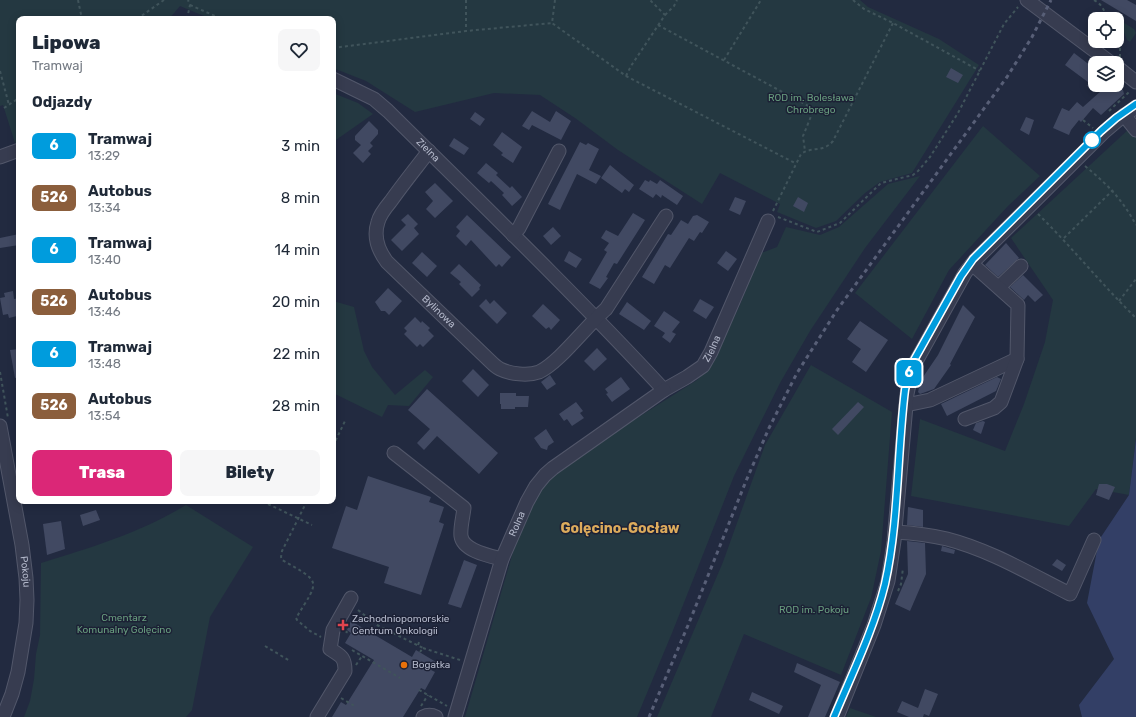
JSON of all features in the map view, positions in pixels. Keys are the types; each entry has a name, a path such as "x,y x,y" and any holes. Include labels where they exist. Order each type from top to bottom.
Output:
{"street":[{"path":"1024,2 1105,56"},
{"path":"1124,71 1136,82"},
{"name":"Zielna","path":"336,80 374,99 388,111 513,235 664,390 703,366 711,352 773,219"},
{"path":"837,717 874,625 890,573 908,385 915,363 955,291 972,264 1102,134 1136,107"},
{"path":"1124,115 1130,125 1136,130"},
{"path":"0,157 16,151"},
{"name":"Bylinowa","path":"429,151 389,203 378,220 376,242 380,253 388,262 500,369 526,374 538,372 547,368 595,318"},
{"path":"513,235 519,228 559,151"},
{"path":"595,318 606,309 666,216"},
{"path":"965,420 994,408 1001,402 1017,359 1018,306 999,287 972,264"},
{"path":"999,287 1021,266"},
{"path":"906,405 930,400 1017,359"},
{"name":"Rolna","path":"453,713 502,559 527,502 544,475 664,390"},
{"name":"Pokoju","path":"0,426 22,545 27,600 26,623 18,672 12,694 3,717"},
{"path":"394,453 464,508 460,535 465,545 470,549 502,559"},
{"path":"895,532 946,539 970,547 1015,566 1070,594 1094,540"},
{"path":"317,717 345,671 345,662 341,656 330,649 333,630 353,604"},
{"path":"423,717 426,715 433,715 436,717"}],"path":[{"path":"78,0 81,16"},
{"path":"141,16 164,0"},
{"path":"188,0 190,5 188,16"},
{"path":"466,0 466,31"},
{"path":"552,23 555,0"},
{"path":"650,0 665,15"},
{"path":"626,76 658,25 674,6 677,0"},
{"path":"724,60 761,0"},
{"path":"853,0 864,9 893,23 980,71"},
{"path":"1094,0 1100,3 1105,12"},
{"path":"773,219 817,232 840,222 881,183 913,175 930,157 958,113 1004,24 1024,2"},
{"path":"190,5 215,16"},
{"path":"336,48 466,31 552,23 626,76 795,163"},
{"path":"776,202 801,154 804,151 829,146 833,141 893,23"},
{"path":"658,25 814,109 803,136 804,151"},
{"path":"0,71 9,104"},
{"path":"4,108 16,100"},
{"path":"1083,120 1093,128"},
{"path":"1084,165 1113,190 1130,213 1136,225"},
{"path":"1063,238 1113,190"},
{"path":"1036,212 1063,238 1136,318"},
{"path":"1119,301 1136,279"},
{"path":"336,440 345,421"},
{"path":"268,504 312,524"},
{"path":"305,504 282,551 281,557 282,560 310,576 314,585 314,589 296,618 297,620 310,631 327,640 332,640"},
{"path":"353,604 357,610 377,625 423,648 457,659 463,664"},
{"path":"418,645 420,640"},
{"path":"265,646 290,661"},
{"path":"348,648 400,678"},
{"path":"420,652 423,648"},
{"path":"379,671 381,667"},
{"path":"419,690 453,713"}],"green space":[{"name":"ROD im. Bolesława Chrobrego","path":"0,0 860,0 868,7 939,39 979,65 912,173 880,182 865,193 836,221 816,228 777,212 780,204 720,173 702,204 618,150 575,118 540,95 494,93 415,112 366,81 336,69 336,16 204,16 180,6 172,16 16,16 15,143 3,105 0,106"},
{"path":"1124,23 1134,29 1136,33 1130,42 1127,40 1124,32"},
{"path":"336,94 358,103 373,114 336,140"},
{"path":"983,126 1040,176 1008,206 949,270 912,339 855,293"},
{"path":"1130,128 1136,133 1136,438 1129,495 1096,489 1069,526 911,496 920,419 1005,451 1024,404 1045,342 1053,300 1011,238"},
{"path":"920,176 865,248 810,331 780,383 734,476 637,717 465,717 513,552 526,519 539,493 553,476 585,451 697,380 710,367 739,307 761,253 777,247 786,227 820,235 839,227 888,184"},
{"path":"336,302 354,307 364,351 372,367 395,395 425,370 433,377 409,406 388,405 382,417 336,394"},
{"name":"ROD im. Pokoju","path":"811,365 892,412 881,551 871,598 841,675 744,634 711,717 657,717 723,562 765,445"},
{"name":"Cmentarz Komunalny Golęcino","path":"186,505 253,547 210,617 192,710 186,717 24,717 30,701 40,635 41,563 134,531 169,515"},
{"path":"850,708 876,717 846,717"}],"water":[{"path":"1136,439 1136,717 1082,717 1079,705 1114,659 1087,603 1099,540 1129,495"}],"building":[{"path":"1101,0 1127,0 1136,5 1136,21 1124,14 1124,12 1121,12"},
{"path":"1074,53 1088,64 1088,82 1065,65"},
{"path":"951,68 963,75 958,83 946,77"},
{"path":"1100,92 1124,92 1124,94 1101,115 1093,108 1081,122 1079,120 1069,135 1053,128 1062,108 1069,111 1077,102 1083,107"},
{"path":"532,111 550,122 556,111 571,121 561,140 532,125 529,130 522,126"},
{"path":"475,112 485,119 480,126 470,119"},
{"path":"1026,117 1034,120 1029,135 1020,130"},
{"path":"369,121 378,130 378,134 370,143 373,146 368,151 371,154 363,163 353,153 361,145 355,140 355,136"},
{"path":"502,132 522,147 513,163 501,155 503,153 493,145"},
{"path":"454,138 469,148 464,155 449,146"},
{"path":"580,142 586,145 588,143 599,149 589,170 601,176 596,184 577,174 560,210 548,204"},
{"path":"486,163 498,173 496,175 510,188 512,186 522,197 512,206 502,195 504,193 491,181 489,183 477,173"},
{"path":"610,165 634,185 629,192 625,189 622,193 601,178"},
{"path":"645,180 649,182 650,180 657,184 660,180 683,196 677,205 662,195 661,198 656,194 653,198 639,189"},
{"path":"435,183 453,201 435,218 426,209 433,201 425,192"},
{"path":"735,197 746,201 740,215 729,210"},
{"path":"798,197 808,203 804,212 793,206"},
{"path":"633,213 645,220 617,264 614,263 606,277 608,278 600,289 589,283 607,252 604,250 609,243 601,238 606,230 618,236"},
{"path":"408,214 418,224 414,228 419,234 402,251 391,240 406,225 401,220"},
{"path":"467,215 511,257 502,267 499,264 496,267 471,240 466,246 456,236 460,231 456,227"},
{"path":"697,215 709,222 702,233 700,232 694,241 689,238 670,268 665,265 654,284 642,277 668,234 671,235 681,220 688,224 693,216"},
{"path":"553,227 561,236 551,245 543,236"},
{"path":"16,235 16,245 0,248 0,238"},
{"path":"1006,243 1019,258 998,277 985,265"},
{"path":"569,251 582,259 576,268 564,261"},
{"path":"726,251 737,259 728,271 717,263"},
{"path":"422,252 437,266 427,277 412,263"},
{"path":"459,264 481,285 479,288 480,289 472,297 459,284 461,282 450,273"},
{"path":"1023,275 1043,295 1035,302 1028,295 1024,300 1010,287"},
{"path":"388,288 402,301 389,315 385,311 381,311 375,302"},
{"path":"13,291 14,299 16,299 16,316 9,318 8,314 3,315 0,298 5,297 4,293"},
{"path":"486,299 490,304 494,300 507,313 497,324 479,306"},
{"path":"700,299 714,307 706,319 693,311"},
{"path":"627,302 651,321 644,330 619,314"},
{"path":"543,304 560,320 551,330 549,327 546,329 532,316"},
{"path":"963,305 975,317 950,364 951,365 934,389 920,394 918,392 921,380 938,355"},
{"path":"664,311 680,322 672,332 676,334 670,343 662,337 665,333 654,326"},
{"path":"415,317 421,323 422,321 430,328 428,330 434,336 423,347 420,344 417,347 404,334 407,331 404,328"},
{"path":"860,321 888,340 866,372 852,362 861,349 847,339"},
{"path":"597,348 607,359 594,371 584,361"},
{"path":"16,349 15,378 10,350"},
{"path":"473,369 489,385 478,397 462,381"},
{"path":"550,375 556,384 547,390 541,382"},
{"path":"621,377 630,389 612,402 606,394 608,393 605,389"},
{"path":"997,377 1001,379 996,391 947,416 941,404"},
{"path":"427,389 498,453 479,474 437,436 424,450 417,443 430,429 408,410"},
{"path":"500,393 516,393 516,396 529,396 528,407 501,409"},
{"path":"576,402 583,411 580,413 584,418 572,426 567,419 564,421 559,414"},
{"path":"858,402 864,407 838,435 832,429"},
{"path":"983,421 985,422 981,434 973,430 976,423"},
{"path":"546,429 554,442 548,446 547,450 541,448 534,438"},
{"path":"368,476 431,497 429,502 444,507 439,522 444,524 421,595 384,583 389,567 332,548 346,506 357,510"},
{"path":"1099,484 1107,484 1115,487 1109,500 1096,495"},
{"path":"908,507 923,510 923,527 907,525"},
{"path":"96,510 100,520 83,526 80,515"},
{"path":"61,521 65,549 47,555 43,524"},
{"path":"907,541 925,543 926,574 910,611 895,604 908,574"},
{"path":"942,546 955,550 954,554 941,551"},
{"path":"1057,559 1066,565 1062,571 1052,565"},
{"path":"464,560 477,565 461,608 448,604"},
{"path":"351,621 412,657 416,650 436,662 431,670 435,672 425,690 421,688 403,717 332,717 341,702 346,705 374,660 345,643 351,633 347,630"},
{"path":"797,663 840,682 825,717 808,717 821,685 794,672"},
{"path":"925,689 938,694 929,716 924,714 923,717 909,717 897,712 902,701 918,708"},
{"path":"752,692 783,706 779,714 749,700"}],"tram line":[{"path":"834,717 872,624 886,577 892,541 905,394 913,362 970,262 1104,128 1136,104"},
{"name":"6","path":"834,717 872,624 880,601 889,564 892,546 905,390 908,375 913,362 961,276 973,259 1101,131 1136,104"}],"railway":[{"path":"649,717 689,623 746,481 769,428 797,373 837,310 1007,77 1032,37 1051,0"}],"place":[{"name":"Zachodniopomorskie Centrum Onkologii","path":"343,625"},
{"name":"Bogatka","path":"404,665"}],"district":[{"name":"Golęcino-Gocław","path":"620,528"}]}
